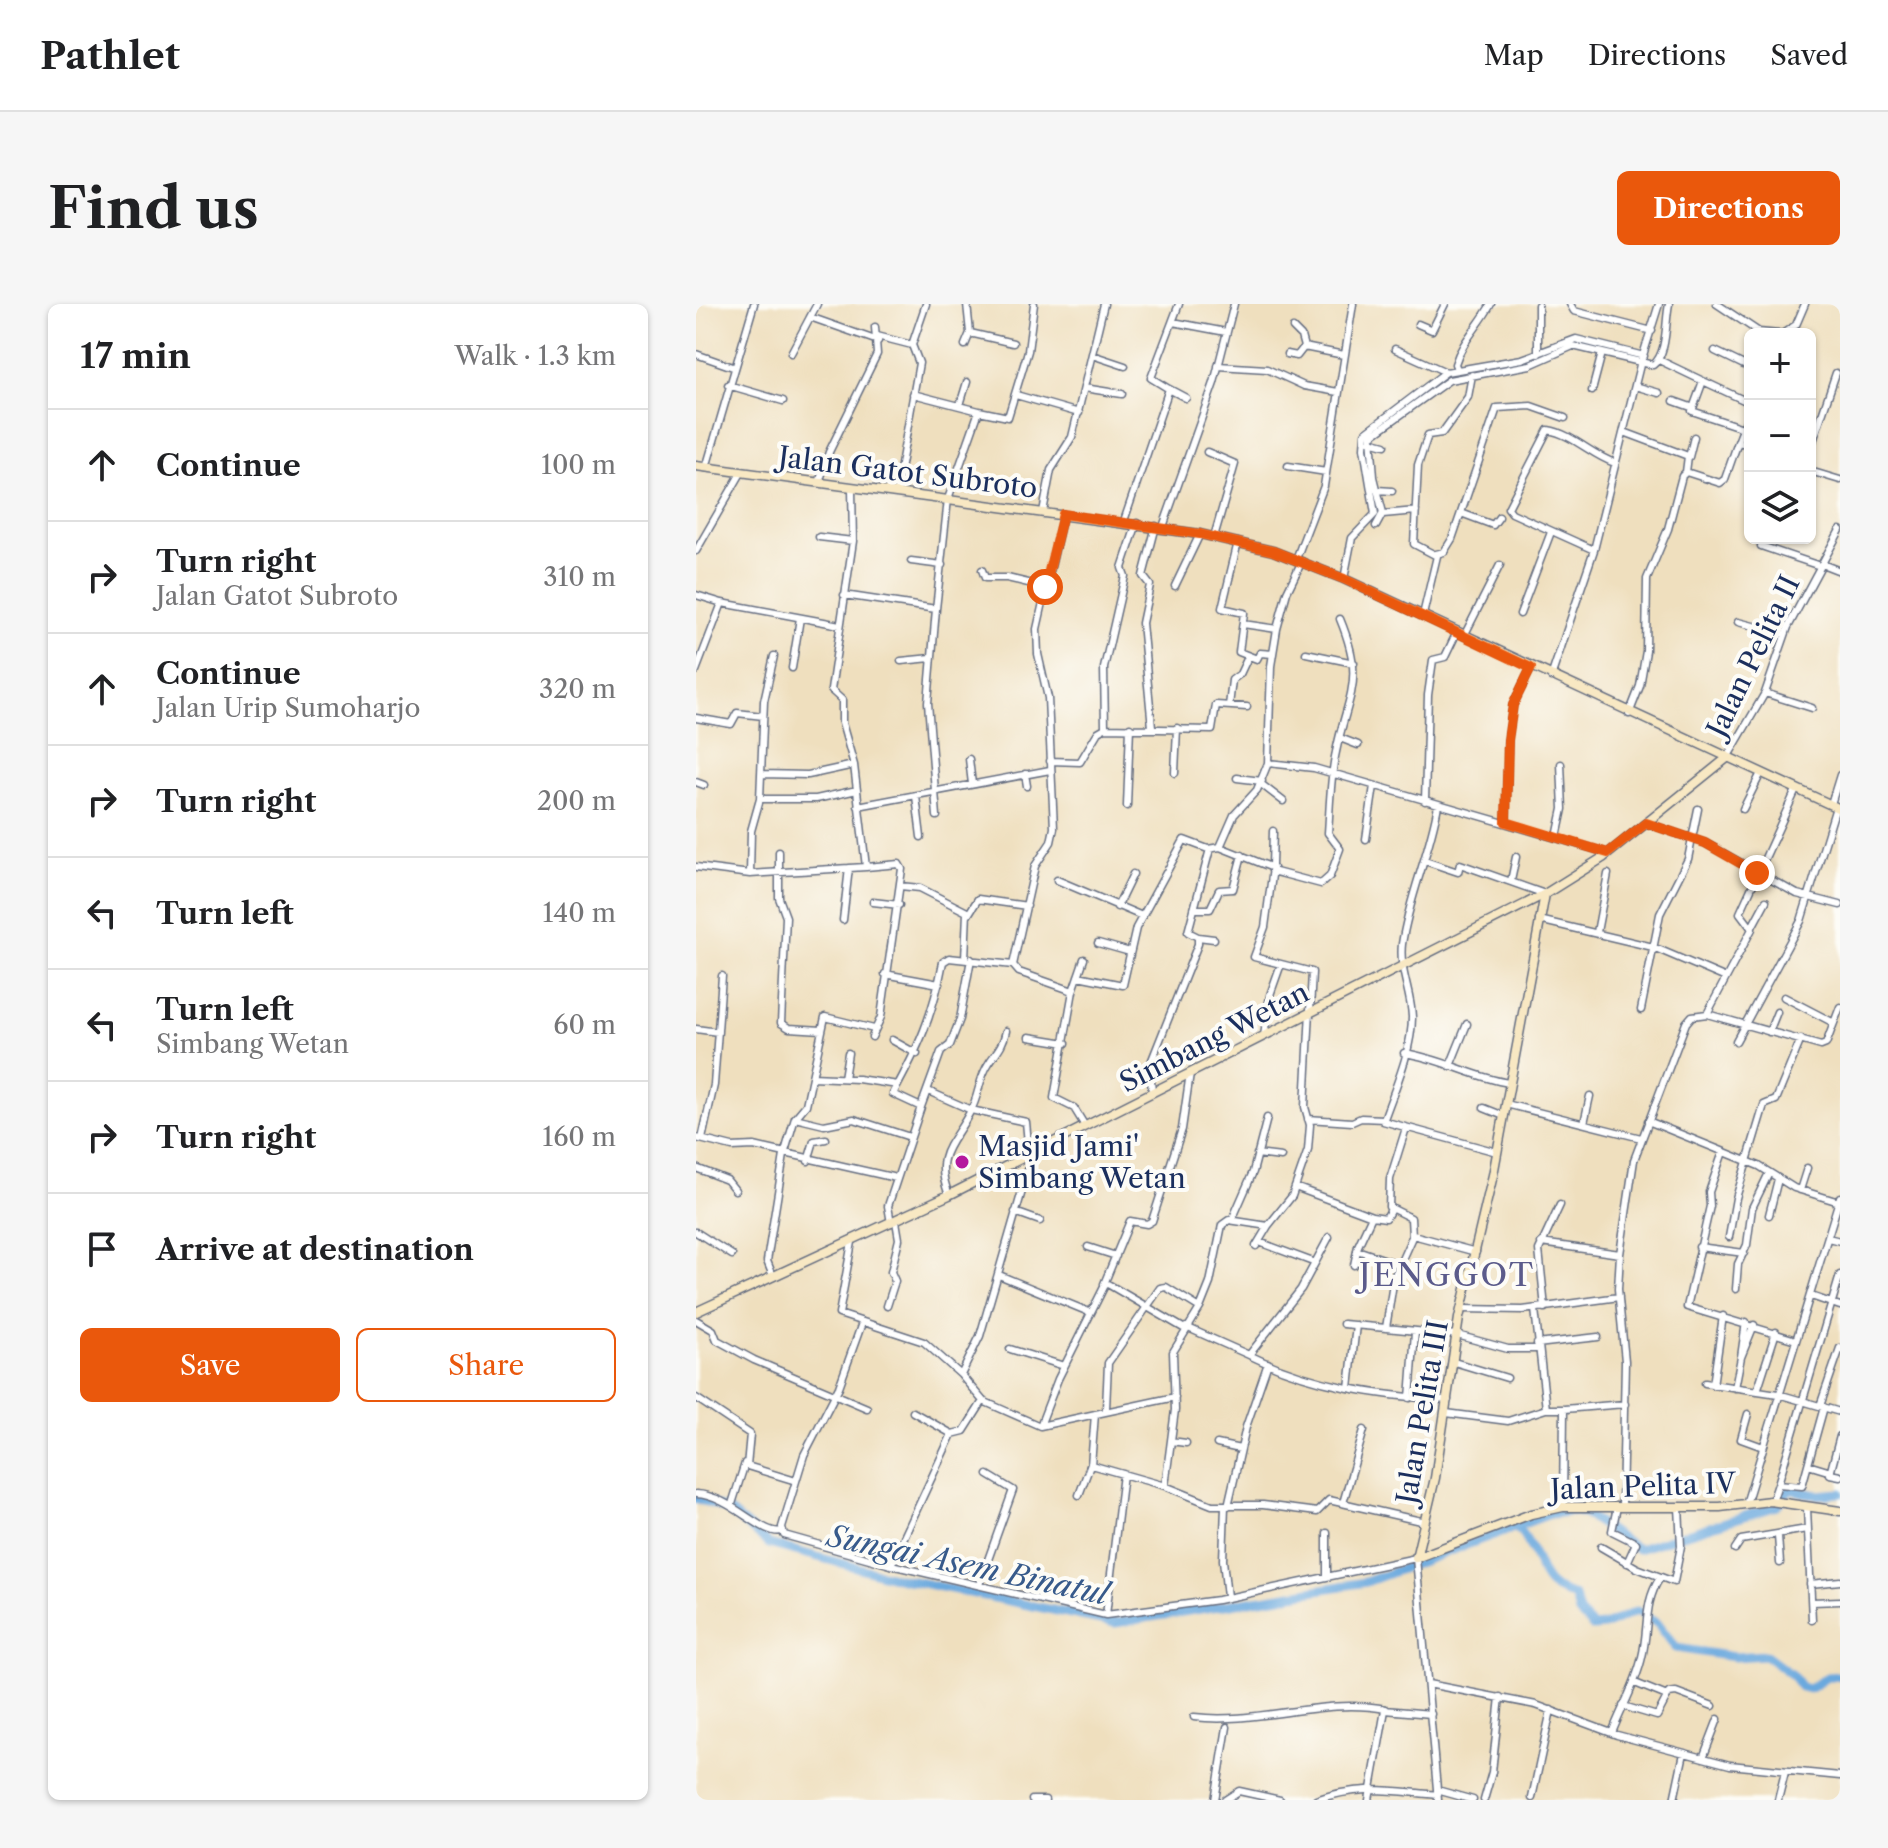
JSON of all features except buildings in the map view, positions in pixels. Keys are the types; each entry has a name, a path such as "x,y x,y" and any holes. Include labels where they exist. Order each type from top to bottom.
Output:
{"street":[{"path":"791,353 817,304"},
{"path":"896,493 919,363 912,345 926,304"},
{"path":"965,345 970,333 967,304"},
{"path":"913,394 1007,419 1028,351 1034,304"},
{"path":"1043,512 1051,470 1072,437 1104,304"},
{"path":"1179,304 1151,378 1186,398"},
{"path":"1152,727 1142,621 1150,585 1143,576 1218,366 1234,304"},
{"path":"1220,847 1234,815 1261,782 1268,763 1277,629 1287,592 1321,500 1353,304"},
{"path":"1418,324 1432,330 1445,304"},
{"path":"1459,372 1459,351 1480,325 1491,304"},
{"path":"1538,354 1539,304"},
{"path":"1570,304 1574,311 1652,331"},
{"path":"1551,677 1594,550 1659,304"},
{"path":"1395,349 1446,372 1459,372 1538,354 1576,339 1653,365 1659,360 1669,304"},
{"path":"1717,304 1753,328"},
{"path":"1791,328 1796,325 1805,304"},
{"path":"701,467 751,305"},
{"path":"810,317 912,345"},
{"path":"1173,322 1226,332"},
{"path":"819,483 829,452 877,354 875,327"},
{"path":"1293,328 1301,336 1304,347"},
{"path":"970,333 1013,343"},
{"path":"1368,436 1459,372 1472,375 1530,365 1573,346 1642,360"},
{"path":"1304,347 1344,355"},
{"path":"1287,354 1297,356 1304,347"},
{"path":"1715,351 1744,365"},
{"path":"1592,391 1602,353"},
{"path":"696,354 733,367"},
{"path":"1092,355 1125,366"},
{"path":"1659,360 1744,400"},
{"path":"1218,366 1267,369 1297,384 1338,392"},
{"path":"1383,514 1364,448 1368,436 1446,372"},
{"path":"1816,432 1836,373"},
{"path":"1472,375 1462,406 1442,433 1427,437 1418,465 1414,546 1436,554 1445,551 1497,408 1531,406 1565,418"},
{"path":"1691,407 1703,381"},
{"path":"960,405 967,382"},
{"path":"728,385 783,401"},
{"path":"1635,386 1659,393"},
{"path":"1084,388 1122,394"},
{"path":"1124,521 1169,389"},
{"path":"1016,395 1079,413"},
{"path":"1674,401 1691,407 1701,415 1743,428 1723,481 1717,483 1686,472"},
{"path":"937,816 928,703 936,609 948,499 979,411"},
{"path":"1594,550 1508,509 1542,435 1548,430 1558,432 1615,463"},
{"path":"1624,432 1689,457"},
{"path":"1368,436 1385,445"},
{"path":"1629,714 1640,686 1646,651 1647,579 1686,472 1694,437"},
{"path":"1738,442 1744,444"},
{"path":"1207,452 1235,464 1214,537"},
{"path":"1288,466 1326,472"},
{"name":"Jalan Gatot Subroto","path":"701,467 852,489 1137,523 1238,542 1299,560 1836,807"},
{"path":"1813,472 1840,480"},
{"path":"696,551 741,473"},
{"path":"852,489 853,541 831,690 842,700 842,723 854,765 866,867"},
{"path":"1375,492 1392,491"},
{"path":"1344,579 1352,538 1375,514 1375,492"},
{"path":"1383,514 1416,511"},
{"path":"1461,513 1493,525 1499,517"},
{"path":"1013,965 1035,866 1054,828 1048,698 1038,654 1037,629 1063,514"},
{"path":"1376,526 1383,514"},
{"path":"1105,728 1104,668 1125,576 1122,568 1137,523"},
{"name":"Jalan Pelita II","path":"1727,758 1765,693 1784,634 1840,530"},
{"path":"1520,614 1551,532"},
{"path":"1175,586 1200,534"},
{"path":"819,537 853,541"},
{"path":"1238,542 1222,608 1244,613 1239,652 1257,659 1260,653 1273,654"},
{"path":"1767,544 1764,547 1840,571"},
{"path":"1423,615 1436,554"},
{"path":"911,561 942,565"},
{"path":"1425,801 1428,695 1433,660 1445,657 1500,565"},
{"path":"982,570 985,578 1007,578 1045,587"},
{"path":"696,595 722,603 840,625"},
{"path":"844,595 936,609"},
{"path":"696,671 722,603"},
{"path":"792,668 800,618"},
{"path":"1078,976 1123,985 1142,916 1184,840 1210,849 1220,847 1313,884 1325,882 1330,876 1340,849 1328,833 1333,773 1354,689 1350,662 1352,646 1340,619"},
{"path":"1738,622 1784,634"},
{"path":"1243,624 1277,629"},
{"path":"1306,653 1350,662"},
{"path":"750,874 751,831 760,799 763,716 774,656"},
{"path":"1229,706 1232,680 1240,674 1248,657"},
{"path":"901,661 931,658"},
{"path":"1506,822 1508,740 1513,705 1531,668"},
{"path":"1765,693 1812,708"},
{"path":"1050,761 1080,762 1098,732 1105,728 1212,730 1216,705 1247,707"},
{"path":"696,718 731,724 737,713 763,716"},
{"path":"1127,806 1130,727"},
{"path":"1175,773 1177,728"},
{"path":"1340,738 1358,745"},
{"name":"Simbang Wetan","path":"696,1312 949,1195 1545,894 1608,853 1727,758"},
{"path":"969,759 972,784"},
{"path":"1268,763 1333,773 1608,853"},
{"path":"1557,837 1563,809 1561,764"},
{"path":"762,774 808,775 854,765"},
{"path":"858,806 1050,770"},
{"path":"1743,809 1761,773"},
{"path":"1025,774 1027,786"},
{"path":"1736,1041 1787,951 1810,899 1836,807 1840,775"},
{"path":"1237,778 1261,782 1283,801"},
{"path":"1366,839 1374,786"},
{"path":"760,799 816,799 857,790"},
{"path":"1752,927 1740,913 1796,790"},
{"path":"916,796 921,837"},
{"path":"1383,1121 1412,1015 1401,966 1403,942 1438,805"},
{"path":"1641,1010 1660,914 1681,878 1698,809"},
{"path":"1646,823 1692,838 1810,899 1840,905"},
{"path":"1273,831 1265,927 1254,955 1311,971 1305,1107 1308,1150 1295,1187 1257,1244 1313,1262"},
{"path":"1210,849 1188,932 1214,939"},
{"path":"779,852 779,898 786,917 781,1000 784,1026 822,1030"},
{"path":"1194,909 1210,909 1219,890 1233,889 1242,855"},
{"path":"1511,881 1516,857"},
{"path":"1425,861 1458,872 1460,864 1545,894"},
{"path":"696,867 750,874 901,865 899,905 885,974 881,1017 872,1037"},
{"path":"843,920 849,868"},
{"path":"1117,907 1133,874"},
{"path":"1597,932 1608,874"},
{"path":"1057,880 1142,916"},
{"path":"900,886 920,888 968,915"},
{"name":"Jalan Pelita III","path":"1438,1795 1416,1560 1446,1413 1462,1309 1497,1152 1545,894"},
{"path":"887,1306 895,1281 891,1272 899,1239 888,1206 941,1052 950,1045 960,1019 968,959 964,932 968,915 978,899 1027,906"},
{"path":"1707,1014 1766,901"},
{"path":"873,902 899,905"},
{"path":"1539,920 1653,947 1726,978"},
{"path":"1152,1093 1150,1065 1195,955 1198,937"},
{"path":"1098,943 1130,952"},
{"path":"921,1107 895,1097 930,1022 946,958 1013,965 1019,972 1073,991"},
{"path":"1084,959 1073,991 1054,1098 1074,1108 1085,1126"},
{"path":"1264,1036 1270,995 1281,964"},
{"path":"885,974 939,984"},
{"path":"722,976 714,1085 699,1139 732,1147 754,1146 808,1161 896,1178"},
{"path":"1784,997 1834,1023"},
{"path":"1627,1563 1635,1541 1612,1530 1619,1507 1625,1404 1619,1297 1620,1254 1641,1138 1688,1019 1707,1014 1824,1046 1840,1007"},
{"path":"1769,1032 1777,1012"},
{"path":"773,1276 767,1261 784,1155 795,1118 806,1105 822,1030 828,1016 874,1029"},
{"path":"1450,1066 1467,1024"},
{"path":"696,1029 718,1032"},
{"path":"949,1195 942,1167 944,1153 971,1110 988,1063 998,1054 1006,1031"},
{"path":"1029,1037 1066,1043"},
{"path":"1729,1237 1764,1105 1776,1100 1801,1039"},
{"path":"892,1040 917,1054"},
{"path":"844,1078 848,1053"},
{"path":"1404,1053 1432,1058 1509,1083"},
{"path":"1040,1426 1130,1221 1152,1221 1182,1129 1190,1073"},
{"path":"812,1077 898,1085"},
{"path":"928,1091 971,1110 1026,1122 1031,1154 980,1336 961,1375"},
{"path":"1584,1123 1590,1096"},
{"path":"1506,1104 1641,1138"},
{"path":"1484,1108 1504,1116"},
{"path":"795,1118 824,1125 854,1119 910,1137"},
{"path":"1232,1220 1267,1118"},
{"path":"1308,1119 1383,1121 1497,1152"},
{"path":"1648,1121 1748,1161 1800,1190 1839,1200 1837,1218 1778,1394 1746,1504"},
{"path":"1295,1187 1372,1216 1386,1218 1390,1211 1390,1179 1398,1162 1406,1128"},
{"path":"808,1161 814,1141 826,1139"},
{"path":"1723,1152 1709,1192 1687,1307 1746,1322 1796,1340"},
{"path":"1257,1154 1281,1157"},
{"path":"696,1168 727,1180 735,1190"},
{"path":"1800,1190 1807,1168"},
{"path":"1736,1289 1738,1264 1744,1253 1752,1208 1769,1173"},
{"path":"1769,1215 1778,1179"},
{"path":"1545,1308 1541,1243 1560,1205"},
{"path":"1386,1328 1398,1264 1413,1235 1411,1218 1390,1211"},
{"path":"1015,1212 1040,1221"},
{"path":"1354,1265 1372,1216"},
{"path":"1165,1486 1175,1397 1173,1352 1200,1308 1211,1280 1222,1225 1232,1220 1268,1226"},
{"path":"696,1232 732,1255"},
{"path":"1413,1235 1476,1252"},
{"path":"1249,1355 1301,1289 1329,1237"},
{"path":"1828,1238 1840,1241"},
{"path":"852,1242 838,1312 930,1345 983,1401 1040,1426 1106,1409 1175,1397"},
{"path":"1541,1243 1620,1254"},
{"path":"1088,1247 1116,1256"},
{"path":"1699,1247 1744,1253"},
{"path":"1357,1250 1398,1264"},
{"path":"999,1275 1089,1312"},
{"path":"1777,1503 1778,1484 1840,1275"},
{"path":"1104,1284 1185,1328 1319,1383 1410,1398 1448,1400"},
{"path":"1106,1409 1108,1363 1145,1305 1163,1287 1200,1308"},
{"path":"1811,1296 1840,1306"},
{"path":"1462,1309 1535,1309 1619,1297"},
{"path":"1535,1309 1546,1409"},
{"path":"1723,1316 1709,1384 1778,1394 1840,1412"},
{"path":"696,1320 713,1330 717,1340 754,1360 867,1408"},
{"path":"1735,1388 1746,1322"},
{"path":"782,1531 804,1455 835,1394 862,1323"},
{"path":"1343,1324 1457,1335 1508,1349 1598,1337"},
{"path":"1349,1388 1356,1325"},
{"path":"1741,1357 1754,1325"},
{"path":"1410,1398 1415,1332"},
{"path":"1757,1391 1776,1332"},
{"path":"1778,1484 1800,1487 1840,1348"},
{"path":"1010,1349 1064,1366"},
{"path":"1454,1362 1507,1378"},
{"path":"1227,1597 1223,1560 1226,1506 1240,1449 1268,1363"},
{"path":"696,1398 750,1434 732,1504"},
{"path":"913,1412 952,1434 964,1431 983,1401"},
{"path":"1446,1413 1508,1421 1546,1409 1625,1404"},
{"path":"1563,1507 1564,1409"},
{"path":"1079,1495 1091,1463 1095,1414"},
{"path":"1748,1414 1741,1439 1763,1447"},
{"path":"1343,1503 1364,1430"},
{"path":"891,1565 952,1434"},
{"path":"1831,1472 1840,1436"},
{"path":"1171,1441 1186,1443"},
{"path":"1217,1444 1240,1449"},
{"path":"745,1463 796,1481"},
{"path":"1091,1463 1165,1486 1212,1505 1263,1505 1302,1513 1320,1511 1326,1500 1425,1522"},
{"path":"1808,1465 1831,1472 1832,1476 1840,1476"},
{"path":"1106,1615 1123,1474"},
{"path":"979,1585 1013,1490 988,1475"},
{"path":"696,1494 732,1504 765,1530 782,1531 788,1537 841,1548 891,1565 1106,1615 1227,1597 1416,1560"},
{"name":"Jalan Pelita IV","path":"1416,1560 1531,1514 1563,1507 1777,1503 1840,1511"},
{"path":"1601,1547 1627,1563 1660,1578 1675,1581 1681,1546 1679,1507"},
{"path":"1807,1508 1812,1620"},
{"path":"1735,1549 1736,1543 1741,1540 1807,1529"},
{"path":"1327,1533 1327,1575"},
{"path":"1778,1536 1780,1563"},
{"path":"1612,1733 1635,1683 1647,1612 1660,1578"},
{"path":"1810,1584 1840,1581"},
{"path":"1812,1602 1840,1601"},
{"path":"1635,1683 1667,1696"},
{"path":"1428,1684 1551,1710 1612,1733 1703,1758 1785,1772 1840,1776"},
{"path":"1623,1706 1657,1716 1667,1696 1676,1692 1713,1706"},
{"path":"1484,1800 1493,1765 1500,1697"},
{"path":"1194,1717 1227,1720 1354,1704 1431,1714"},
{"path":"1369,1800 1386,1709"},
{"path":"1532,1798 1551,1710"},
{"path":"1703,1758 1718,1719"},
{"path":"1215,1800 1227,1727"},
{"path":"1674,1800 1684,1753"},
{"path":"1778,1800 1785,1772"},
{"path":"1316,1800 1371,1787 1473,1800"},
{"path":"1225,1800 1239,1791 1280,1800"},
{"path":"1032,1800 1045,1800"}],"waterway":[{"name":"Sungai Asem Binatul","path":"1572,1511 1587,1516 1638,1549 1777,1506 1789,1489 1817,1495 1840,1493"},
{"name":"Sungai Asem Binatul","path":"696,1498 728,1510 769,1544 893,1577 1115,1623 1366,1582 1550,1514 1567,1512"},
{"path":"1515,1526 1528,1542 1547,1582 1575,1597 1579,1613 1593,1627 1604,1626 1637,1611 1658,1624 1676,1648 1734,1657 1765,1655 1792,1675 1801,1687 1809,1689 1827,1677 1840,1676"}],"place":[{"name":"Masjid Jami' Simbang Wetan","path":"962,1162"}],"district":[{"name":"JENGGOT","path":"1447,1274"}],"route":[{"path":"1045,587 1063,514 1200,534 1296,559 1423,615 1531,668 1513,705 1508,740 1510,769 1506,822 1608,853 1646,823 1705,843 1757,873"}]}
